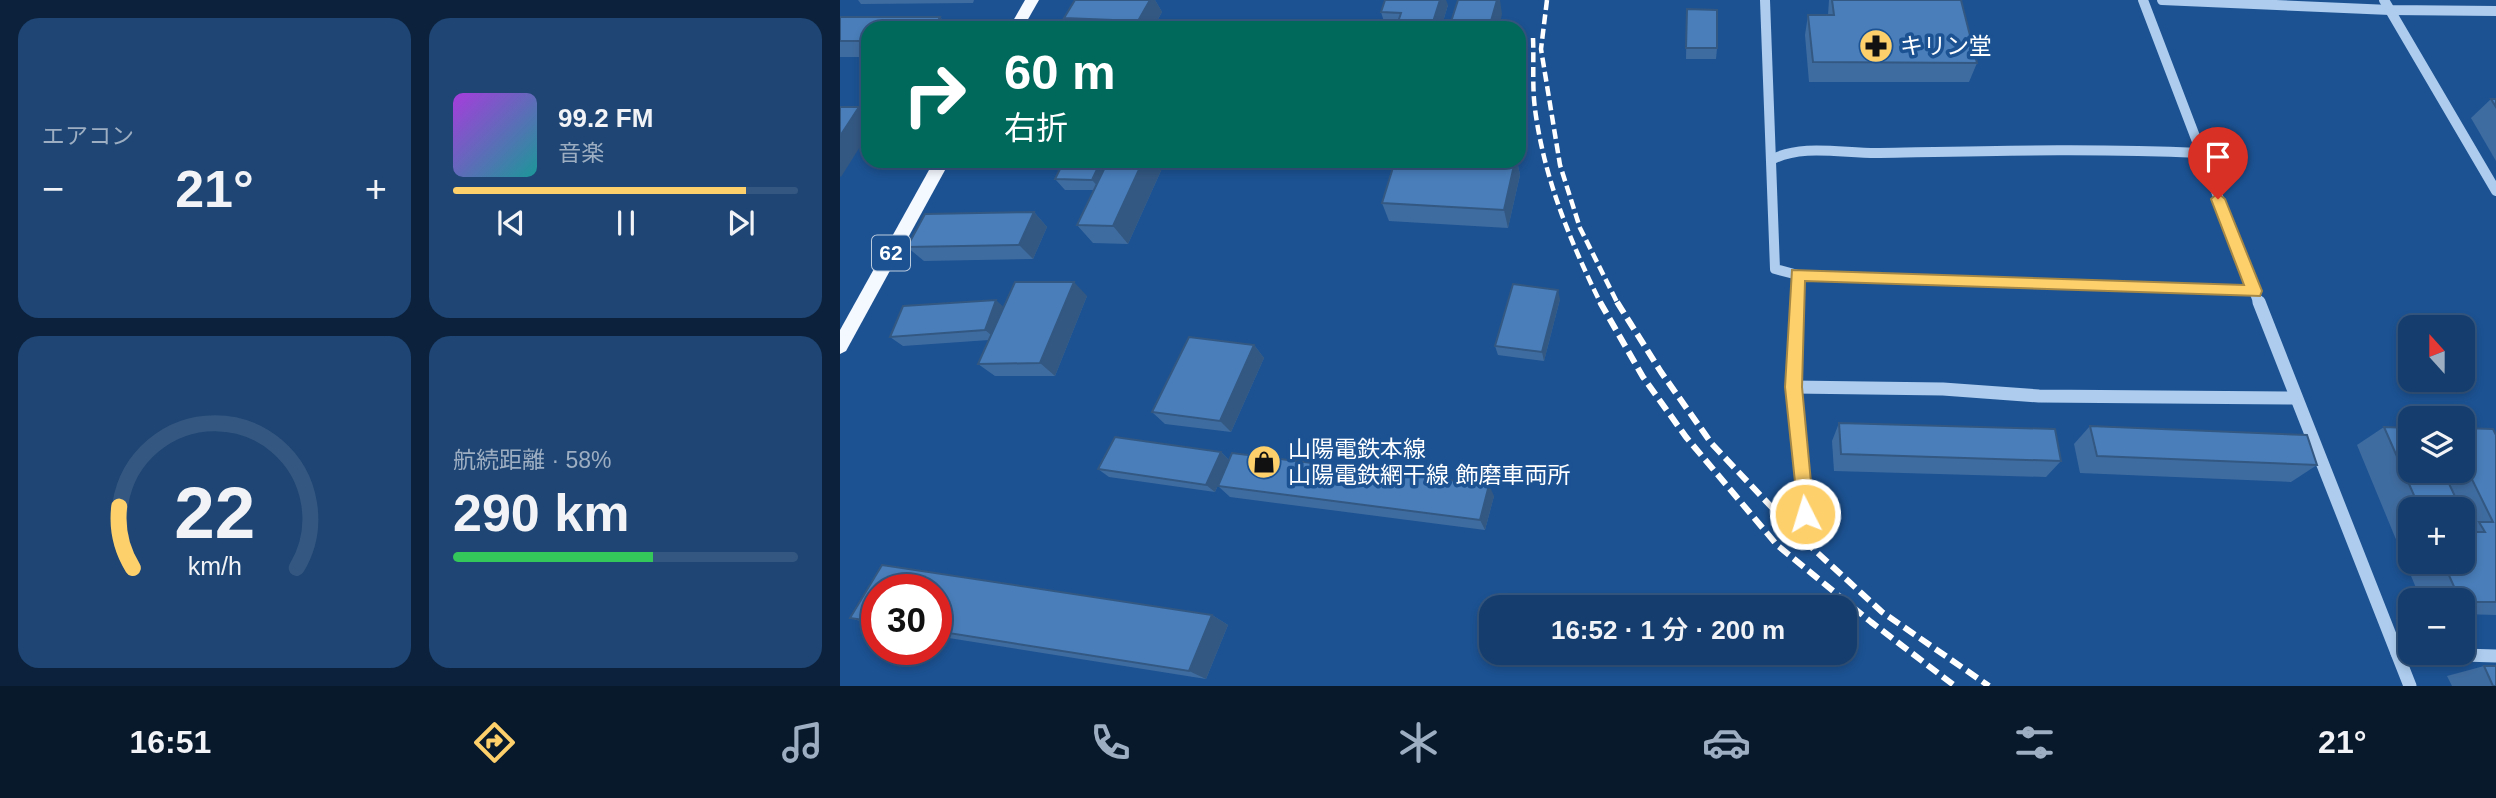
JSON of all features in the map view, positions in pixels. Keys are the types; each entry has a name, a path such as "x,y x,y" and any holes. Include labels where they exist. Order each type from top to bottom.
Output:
{"main road":[{"path":"1020,21 1032,0"},
{"name":"62","path":"840,346 938,168"}],"street":[{"path":"1765,0 1775,269 1798,275 2254,291"},
{"path":"2143,0 2200,153 2410,686"},
{"path":"2162,0 2390,10 2496,11"},
{"path":"2384,0 2496,191"},
{"path":"1771,160 1787,150 1875,153 2106,149 2200,153"},
{"path":"1798,275 1793,387 1805,514"},
{"path":"1793,387 1943,389 2039,396 2297,398"},
{"path":"2397,653 2496,656"}],"building":[{"path":"1075,0 1150,0 1138,21 1064,18"},
{"path":"1385,0 1440,0 1433,21 1398,21 1401,13 1381,12"},
{"path":"1458,0 1497,0 1491,21 1451,21"},
{"path":"1832,0 1961,0 1977,63 1813,62 1808,15 1834,15"},
{"path":"1687,9 1717,10 1717,48 1686,48"},
{"path":"840,17 940,17 938,21 861,21 861,41 840,41"},
{"path":"840,107 859,107 840,136"},
{"path":"1060,168 1098,168 1092,180 1055,179"},
{"path":"1105,168 1140,168 1113,226 1077,225"},
{"path":"1393,168 1513,168 1504,210 1382,203"},
{"path":"1034,212 1019,245 907,247 925,214"},
{"path":"1015,282 1074,282 1040,363 978,364"},
{"path":"1513,284 1558,290 1542,352 1495,346"},
{"path":"996,300 985,330 890,337 903,306"},
{"path":"1189,337 1254,345 1220,421 1152,412"},
{"path":"1839,423 2055,429 2061,461 1841,454"},
{"path":"2090,426 2307,435 2317,465 2097,456"},
{"path":"2384,427 2398,428 2398,459"},
{"path":"2475,428 2493,429 2496,435 2496,602 2475,602 2475,588 2455,588 2448,574 2475,574 2475,532 2485,532 2479,522 2493,522 2474,483"},
{"path":"1115,437 1221,452 1206,485 1098,469"},
{"path":"1232,453 1489,485 1480,520 1218,486"},
{"path":"2409,483 2449,483 2455,497 2415,497"},
{"path":"882,565 941,574 877,574"},
{"path":"952,576 1212,615 1189,671 952,634"},
{"path":"861,600 861,620 850,618"},
{"path":"2484,666 2496,666 2496,686 2493,686"}],"railway":[{"path":"1547,0 1541,49 1560,165 1580,228 1617,302"},
{"path":"1533,38 1534,100 1545,160 1569,233 1600,303"},
{"path":"1617,302 1661,372 1712,444 1797,534 1882,612 1989,686"},
{"path":"1600,303 1643,377 1686,437 1777,545 1955,686"}],"place":[{"name":"キリン堂","path":"1876,46"},
{"name":"山陽電鉄本線 山陽電鉄網干線 飾磨車両所","path":"1264,462"}],"route":[{"path":"1805,514 1793,387 1798,275 2254,291 2218,199"}]}
